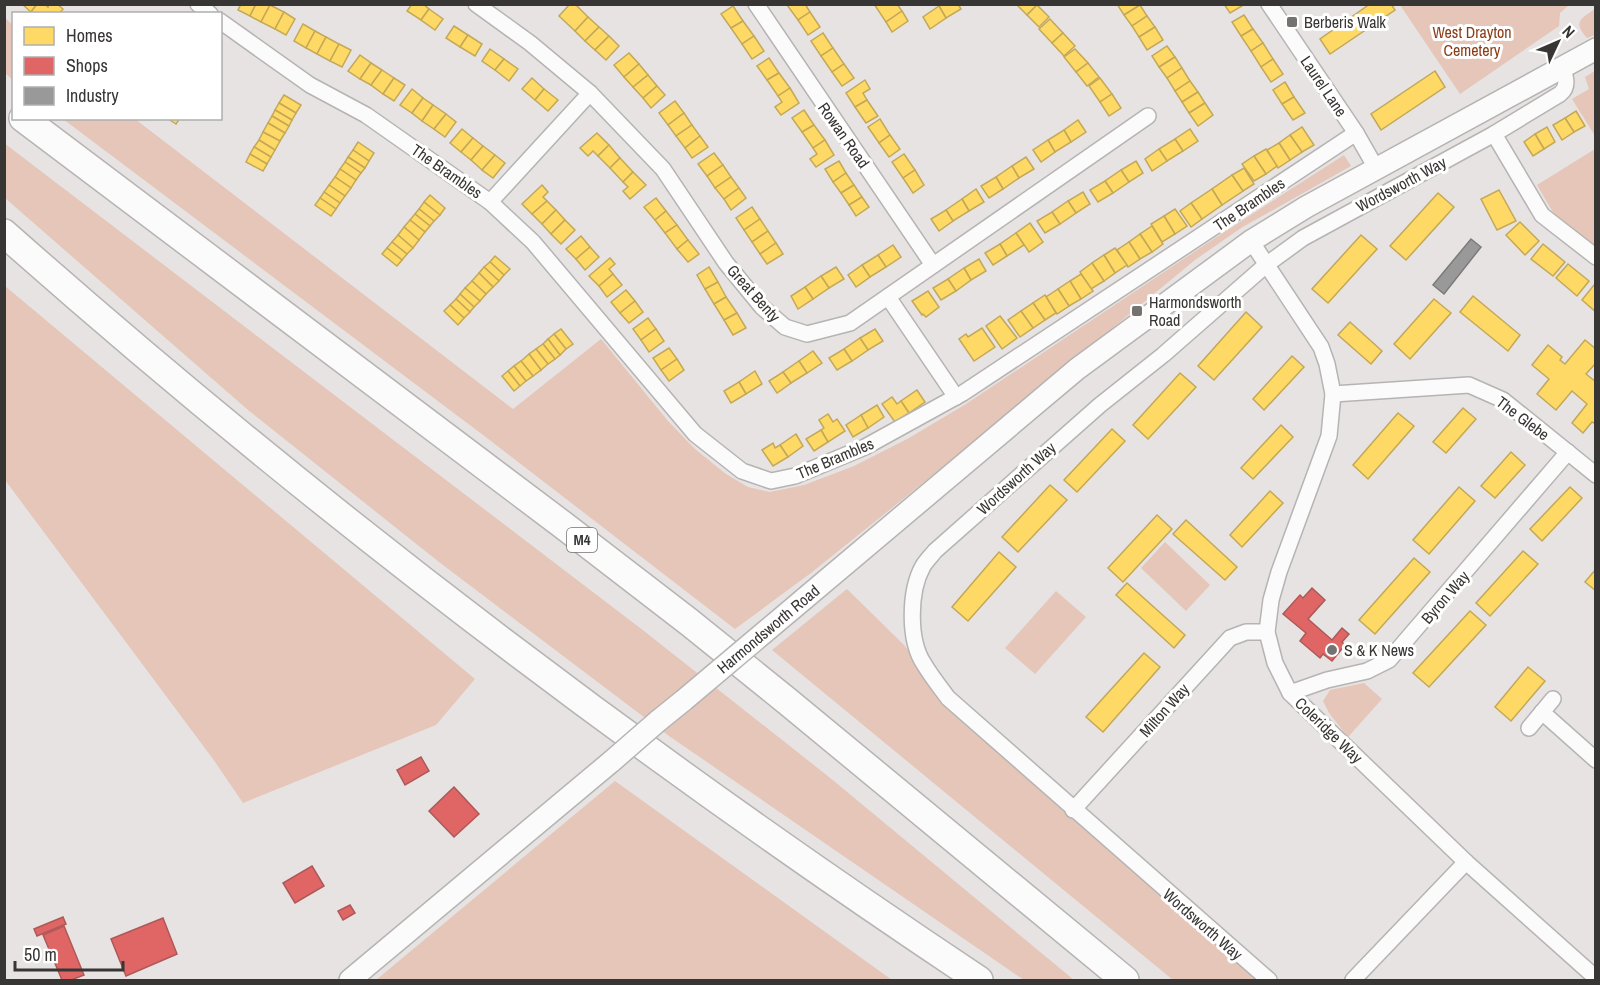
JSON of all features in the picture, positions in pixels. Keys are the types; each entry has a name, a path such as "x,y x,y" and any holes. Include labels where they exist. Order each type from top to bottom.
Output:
{"highway":[{"name":"M4","path":"26,120 564,525 689,622 1125,981"},
{"path":"4,232 126,340 357,529 600,716 856,899 979,981"}],"street":[{"name":"Great Benty","path":"476,4 530,43 590,93 663,169 726,262 762,307 785,327 807,334 849,322 1148,116"},
{"name":"Rowan Road","path":"756,4 933,265"},
{"name":"Laurel Lane","path":"1269,4 1356,133 1376,168"},
{"name":"The Brambles","path":"222,22 310,85 366,115 490,202 533,242 695,434 742,471 771,481 795,476 866,447 956,397 1356,133"},
{"name":"Harmondsworth Road","path":"350,981 1077,369 1251,241 1306,207 1596,49"},
{"name":"Wordsworth Way","path":"1269,981 948,698 923,663 914,641 914,599 923,567 935,551 1027,468 1100,405 1163,355 1266,265 1303,238 1337,218 1494,134 1563,92 1566,80 1562,67"},
{"path":"490,202 590,93"},
{"path":"1494,134 1542,215 1596,257"},
{"name":"Coleridge Way","path":"1251,241 1321,346 1333,394 1329,436 1271,600 1267,632 1275,663 1290,693 1466,862 1596,978"},
{"path":"888,297 956,397"},
{"name":"The Glebe","path":"1333,394 1469,385 1503,400 1596,476"},
{"name":"Byron Way","path":"1290,693 1326,680 1367,671 1389,660 1568,452"},
{"name":"Milton Way","path":"1073,810 1230,638 1246,632 1267,632"},
{"path":"1529,728 1553,699"},
{"path":"1542,712 1596,760"},
{"path":"1353,981 1466,862"}],"green space":[{"name":"West Drayton Cemetery","path":"1400,5 1569,5 1560,13 1559,26 1460,94"},
{"path":"1595,9 1595,35 1587,38 1579,24 1582,18"},
{"path":"5,18 12,24 12,79 5,73"},
{"path":"1595,71 1595,136 1572,99 1589,89 1585,77"},
{"path":"64,120 136,120 513,409 601,339 668,421 695,449 726,474 748,487 770,492 804,485 854,466 909,438 966,404 1344,155 1351,166 1241,228 1195,260 811,573 735,629 487,438"},
{"path":"4,143 644,631 829,777 1074,980 1024,980 669,736 439,562 248,410 5,198"},
{"path":"1595,149 1595,246 1554,214 1537,185"},
{"path":"5,286 475,679 436,725 243,803 213,759 5,480"},
{"path":"1165,542 1210,585 1186,611 1141,568"},
{"path":"847,589 904,645 921,667 1261,980 1173,980 772,650"},
{"path":"1056,591 1086,617 1035,674 1005,648"},
{"path":"1364,683 1382,699 1348,737 1329,713 1323,701 1330,690"},
{"path":"615,781 892,980 376,980"}],"building: Homes":[{"path":"22,4 37,4 31,12"},
{"path":"37,4 45,4 48,7 49,4 57,4 63,9 61,12 31,12"},
{"path":"241,4 256,4 250,16 238,10"},
{"path":"256,4 270,5 261,22 250,16"},
{"path":"412,4 423,4 429,9 421,20 407,11"},
{"path":"570,4 575,4 588,17 575,31 559,16"},
{"path":"805,4 810,12 798,20 787,5"},
{"path":"874,4 897,4 902,11 886,22"},
{"path":"958,4 961,9 946,18 939,6"},
{"path":"1016,4 1036,4 1037,5 1027,15"},
{"path":"1117,4 1140,4 1140,5 1124,15"},
{"path":"1224,4 1241,4 1242,6 1230,13"},
{"path":"1370,4 1391,4 1395,10 1330,54 1320,39"},
{"path":"270,5 284,12 275,29 261,22"},
{"path":"1037,5 1049,17 1039,27 1027,15"},
{"path":"1140,5 1147,16 1132,26 1124,15"},
{"path":"733,6 743,21 731,28 721,14"},
{"path":"939,6 946,18 930,29 923,17"},
{"path":"429,9 443,19 435,30 421,20"},
{"path":"902,11 908,21 892,32 886,22"},
{"path":"284,12 295,19 286,35 275,29"},
{"path":"810,12 820,27 808,35 798,20"},
{"path":"1244,15 1253,29 1241,36 1232,22"},
{"path":"1147,16 1155,27 1139,37 1132,26"},
{"path":"588,17 599,27 585,41 575,31"},
{"path":"1050,19 1063,33 1052,43 1039,29"},
{"path":"743,21 754,36 742,44 731,28"},
{"path":"303,24 315,31 306,48 294,41"},
{"path":"454,26 468,35 460,47 446,38"},
{"path":"599,27 609,36 595,50 585,41"},
{"path":"1155,27 1163,40 1147,50 1139,37"},
{"path":"1253,29 1263,43 1251,51 1241,36"},
{"path":"315,31 326,37 317,54 306,48"},
{"path":"823,33 833,48 821,56 811,41"},
{"path":"1063,33 1075,46 1064,56 1052,43"},
{"path":"468,35 482,44 475,56 460,47"},
{"path":"609,36 619,46 606,60 595,50"},
{"path":"754,36 764,51 752,59 742,44"},
{"path":"326,37 339,44 330,61 317,54"},
{"path":"1263,43 1273,59 1261,67 1251,51"},
{"path":"339,44 351,50 342,67 330,61"},
{"path":"1167,46 1175,57 1159,67 1152,56"},
{"path":"833,48 844,64 832,72 821,56"},
{"path":"490,49 504,59 495,70 482,61"},
{"path":"1075,49 1088,63 1076,72 1064,57"},
{"path":"629,53 639,64 624,77 614,65"},
{"path":"360,55 371,63 360,79 348,71"},
{"path":"1175,57 1182,68 1167,78 1159,67"},
{"path":"769,58 779,73 767,80 757,66"},
{"path":"504,59 518,69 509,81 495,70"},
{"path":"1273,59 1283,74 1271,82 1261,67"},
{"path":"371,63 382,70 371,85 360,79"},
{"path":"1088,63 1099,77 1087,86 1076,72"},
{"path":"639,64 648,75 633,87 624,77"},
{"path":"844,64 854,78 842,86 832,72"},
{"path":"1182,68 1190,81 1175,91 1167,78"},
{"path":"382,70 394,78 383,94 371,85"},
{"path":"1435,71 1445,87 1381,130 1371,114"},
{"path":"779,73 790,88 778,96 767,80"},
{"path":"648,75 657,86 643,98 633,87"},
{"path":"394,78 405,85 394,101 383,94"},
{"path":"532,78 544,89 535,100 522,89"},
{"path":"1100,78 1112,94 1100,102 1089,86"},
{"path":"865,80 870,89 863,93 867,100 855,107 846,93"},
{"path":"1190,81 1198,92 1182,102 1175,91"},
{"path":"1285,82 1294,97 1282,104 1273,90"},
{"path":"657,86 665,95 651,108 643,98"},
{"path":"790,88 799,103 781,115 775,107 782,102 778,96"},
{"path":"412,89 423,98 412,113 400,105"},
{"path":"544,89 558,100 548,111 535,100"},
{"path":"1198,92 1205,103 1189,113 1182,102"},
{"path":"1112,94 1121,108 1109,116 1100,102"},
{"path":"284,95 301,105 296,113 279,103"},
{"path":"1294,97 1305,113 1293,120 1282,104"},
{"path":"423,98 433,105 422,121 412,113"},
{"path":"867,100 878,116 866,123 855,107"},
{"path":"675,101 684,113 668,125 659,113"},
{"path":"279,103 296,113 292,120 275,110"},
{"path":"1205,103 1213,115 1198,126 1189,113"},
{"path":"433,105 446,114 434,129 422,121"},
{"path":"275,110 292,120 289,126 272,116"},
{"path":"804,110 814,125 802,132 792,118"},
{"path":"1576,111 1585,126 1574,132 1565,118"},
{"path":"684,113 692,125 676,136 668,125"},
{"path":"446,114 456,122 445,137 434,129"},
{"path":"272,116 289,126 285,133 268,123"},
{"path":"1565,118 1574,132 1562,140 1553,125"},
{"path":"880,119 890,135 879,143 868,127"},
{"path":"1078,120 1086,132 1071,142 1064,130"},
{"path":"268,123 285,133 280,141 263,132"},
{"path":"692,125 700,136 685,148 676,136"},
{"path":"814,125 825,140 813,148 802,132"},
{"path":"1302,127 1314,145 1302,152 1290,135"},
{"path":"1547,127 1555,142 1544,149 1535,134"},
{"path":"462,129 473,138 461,152 450,143"},
{"path":"1190,129 1198,141 1183,151 1175,139"},
{"path":"1064,130 1071,142 1055,152 1048,140"},
{"path":"263,132 280,141 275,150 259,140"},
{"path":"597,133 609,145 598,156 593,151 588,156 580,148"},
{"path":"1535,134 1544,149 1533,156 1524,142"},
{"path":"890,135 900,149 889,157 879,143"},
{"path":"1290,135 1302,152 1290,160 1279,143"},
{"path":"700,136 708,147 692,158 685,148"},
{"path":"473,138 483,146 471,160 461,152"},
{"path":"1175,139 1183,151 1167,161 1159,149"},
{"path":"259,140 275,150 271,157 254,147"},
{"path":"825,140 834,155 816,167 810,159 817,154 813,148"},
{"path":"1048,140 1055,152 1041,162 1033,150"},
{"path":"358,142 374,153 369,161 353,150"},
{"path":"1279,143 1290,160 1278,168 1267,150"},
{"path":"609,145 620,158 610,168 598,156"},
{"path":"483,146 495,155 482,170 471,160"},
{"path":"254,147 271,157 267,164 250,154"},
{"path":"1159,149 1167,161 1152,171 1145,159"},
{"path":"1266,149 1277,166 1266,174 1254,156"},
{"path":"353,150 369,161 365,168 348,157"},
{"path":"714,153 723,165 707,176 698,164"},
{"path":"250,154 267,164 263,171 246,162"},
{"path":"904,154 915,170 903,178 892,162"},
{"path":"495,155 505,163 493,178 482,170"},
{"path":"1254,156 1266,174 1254,181 1242,164"},
{"path":"348,157 365,168 361,173 345,162"},
{"path":"1026,157 1034,169 1019,178 1012,166"},
{"path":"620,158 633,172 623,182 610,168"},
{"path":"839,161 846,173 833,182 825,169"},
{"path":"1136,161 1143,173 1129,182 1121,170"},
{"path":"345,162 361,173 356,180 340,169"},
{"path":"723,165 731,177 715,188 707,176"},
{"path":"1012,166 1019,178 1003,189 996,177"},
{"path":"1244,168 1254,184 1243,191 1232,175"},
{"path":"340,169 356,180 351,188 335,177"},
{"path":"915,170 924,185 913,193 903,178"},
{"path":"1121,170 1129,182 1113,193 1105,181"},
{"path":"633,172 646,185 630,199 623,191 628,187 623,182"},
{"path":"846,173 854,185 841,193 833,182"},
{"path":"1232,175 1243,191 1222,205 1212,189"},
{"path":"335,177 351,188 345,196 329,185"},
{"path":"731,177 739,188 724,199 715,188"},
{"path":"996,177 1003,189 989,198 981,186"},
{"path":"1105,181 1113,193 1098,202 1090,190"},
{"path":"329,185 345,196 340,203 324,192"},
{"path":"542,185 548,192 543,197 547,201 532,214 522,204"},
{"path":"854,185 862,197 849,205 841,193"},
{"path":"739,188 746,198 731,210 724,199"},
{"path":"976,189 984,202 969,211 962,199"},
{"path":"1212,189 1222,205 1202,219 1191,203"},
{"path":"1499,190 1516,221 1497,230 1481,199"},
{"path":"324,192 340,203 336,209 320,198"},
{"path":"1083,192 1090,204 1076,213 1068,201"},
{"path":"1438,193 1454,207 1406,260 1390,246"},
{"path":"430,195 445,208 440,215 424,202"},
{"path":"862,197 869,207 856,216 849,205"},
{"path":"320,198 336,209 331,216 315,205"},
{"path":"656,198 666,211 655,220 644,207"},
{"path":"962,199 969,211 953,221 946,210"},
{"path":"547,201 556,210 542,224 532,214"},
{"path":"1068,201 1076,213 1060,224 1052,212"},
{"path":"424,202 440,215 434,221 419,209"},
{"path":"1191,203 1202,219 1191,227 1180,211"},
{"path":"752,207 760,219 744,230 736,218"},
{"path":"419,209 434,221 430,226 415,214"},
{"path":"1175,209 1187,226 1175,234 1164,216"},
{"path":"556,210 565,220 551,234 542,224"},
{"path":"946,210 953,221 939,231 931,219"},
{"path":"666,211 677,225 665,233 655,220"},
{"path":"1052,212 1060,224 1045,233 1037,221"},
{"path":"415,214 430,226 425,232 410,220"},
{"path":"1164,216 1175,234 1162,242 1151,224"},
{"path":"760,219 768,231 752,242 744,230"},
{"path":"410,220 425,232 419,240 404,227"},
{"path":"565,220 575,230 561,244 551,234"},
{"path":"1520,222 1539,241 1525,255 1506,235"},
{"path":"1030,223 1043,242 1029,252 1016,233"},
{"path":"677,225 688,240 677,249 665,233"},
{"path":"1152,226 1163,244 1152,252 1140,234"},
{"path":"404,227 419,240 413,248 398,235"},
{"path":"768,231 776,243 760,254 752,242"},
{"path":"1016,233 1024,245 1007,256 1000,244"},
{"path":"1140,234 1152,252 1140,259 1129,242"},
{"path":"398,235 413,248 407,254 392,242"},
{"path":"1361,235 1377,249 1328,303 1312,289"},
{"path":"581,236 590,247 576,259 566,249"},
{"path":"688,240 699,254 688,262 677,249"},
{"path":"392,242 407,254 402,260 387,248"},
{"path":"1129,242 1140,259 1128,267 1117,250"},
{"path":"776,243 783,254 767,264 760,254"},
{"path":"1000,244 1007,256 993,265 985,253"},
{"path":"1543,244 1565,262 1553,276 1531,259"},
{"path":"893,245 901,257 886,267 878,255"},
{"path":"590,247 599,257 585,270 576,259"},
{"path":"387,248 402,260 397,266 382,254"},
{"path":"1115,248 1127,265 1115,273 1104,255"},
{"path":"878,255 886,267 870,277 862,265"},
{"path":"1104,255 1115,273 1104,281 1092,263"},
{"path":"495,256 510,269 504,275 490,262"},
{"path":"610,258 615,264 609,269 613,274 599,286 589,276"},
{"path":"979,259 986,271 971,280 964,268"},
{"path":"490,262 504,275 499,281 484,267"},
{"path":"1092,263 1104,281 1091,289 1080,272"},
{"path":"1568,264 1589,281 1577,296 1556,278"},
{"path":"862,265 870,277 856,287 848,275"},
{"path":"484,267 499,281 493,287 479,273"},
{"path":"709,267 718,282 705,289 697,275"},
{"path":"836,267 844,279 829,288 821,276"},
{"path":"964,268 971,280 956,291 948,279"},
{"path":"479,273 493,287 486,294 472,281"},
{"path":"613,274 622,285 607,297 599,286"},
{"path":"1081,274 1093,291 1081,299 1070,281"},
{"path":"821,276 829,288 813,299 805,287"},
{"path":"948,279 956,291 941,300 933,288"},
{"path":"472,281 486,294 480,301 465,288"},
{"path":"1070,281 1081,299 1069,306 1058,289"},
{"path":"718,282 726,297 714,304 705,289"},
{"path":"1594,285 1596,287 1596,312 1582,300"},
{"path":"805,287 813,299 798,309 791,296"},
{"path":"465,288 480,301 474,307 460,294"},
{"path":"1058,289 1069,306 1057,314 1046,297"},
{"path":"626,290 635,301 620,313 611,302"},
{"path":"928,291 939,307 926,317 912,301"},
{"path":"460,294 474,307 470,312 456,299"},
{"path":"1045,295 1056,313 1045,320 1033,303"},
{"path":"1473,296 1520,335 1508,351 1460,312"},
{"path":"726,297 737,313 724,320 714,304"},
{"path":"456,299 470,312 464,318 450,305"},
{"path":"1434,299 1451,313 1410,359 1394,344"},
{"path":"635,301 643,312 629,323 620,313"},
{"path":"1033,303 1045,320 1033,328 1021,311"},
{"path":"450,305 464,318 458,325 444,311"},
{"path":"1021,311 1033,328 1020,337 1008,320"},
{"path":"1246,312 1262,327 1214,380 1198,366"},
{"path":"737,313 746,328 733,335 724,320"},
{"path":"1000,316 1017,338 1002,349 986,326"},
{"path":"648,318 656,329 641,340 633,329"},
{"path":"1350,322 1382,351 1371,364 1338,335"},
{"path":"982,328 995,347 974,361 959,339 966,334 968,337"},
{"path":"561,329 573,344 566,349 554,334"},
{"path":"656,329 664,341 649,352 641,340"},
{"path":"875,329 883,341 868,350 860,338"},
{"path":"554,334 566,349 560,355 548,339"},
{"path":"860,338 868,350 852,361 844,349"},
{"path":"548,339 560,355 555,359 543,344"},
{"path":"1585,340 1596,349 1596,363 1586,374 1596,382 1596,424 1592,422 1583,433 1572,423 1587,404 1572,391 1556,410 1537,394 1549,379 1532,365 1548,345 1562,357 1560,360 1565,364"},
{"path":"543,344 555,359 548,364 536,349"},
{"path":"669,348 677,359 661,370 653,358"},
{"path":"536,349 548,364 541,370 529,354"},
{"path":"844,349 852,361 837,370 829,358"},
{"path":"813,351 822,363 807,373 799,361"},
{"path":"529,354 541,370 533,376 521,361"},
{"path":"1292,356 1304,367 1264,410 1253,399"},
{"path":"677,359 684,370 669,381 661,370"},
{"path":"521,361 533,376 526,381 514,366"},
{"path":"799,361 807,373 791,383 783,372"},
{"path":"514,366 526,381 520,386 508,371"},
{"path":"508,371 520,386 514,391 502,376"},
{"path":"755,371 762,384 746,394 739,382"},
{"path":"783,372 791,383 777,393 769,381"},
{"path":"1180,373 1196,387 1148,439 1133,425"},
{"path":"739,382 746,394 731,403 724,391"},
{"path":"917,390 925,402 909,413 901,401"},
{"path":"892,397 897,404 901,401 909,413 895,422 882,404"},
{"path":"877,405 884,417 868,428 861,415"},
{"path":"1463,408 1476,419 1446,453 1433,442"},
{"path":"1398,413 1414,426 1368,479 1353,465"},
{"path":"828,414 833,422 837,419 845,431 828,442 821,430 824,428 819,420"},
{"path":"861,415 868,428 853,437 846,425"},
{"path":"1281,425 1293,437 1253,479 1241,468"},
{"path":"1112,429 1125,441 1077,492 1064,480"},
{"path":"821,430 828,442 814,451 806,439"},
{"path":"796,434 803,446 788,457 780,445"},
{"path":"773,443 775,448 780,445 788,457 773,466 762,450"},
{"path":"1511,452 1525,465 1495,498 1481,486"},
{"path":"1050,485 1067,500 1018,552 1002,537"},
{"path":"1459,487 1475,501 1429,554 1413,540"},
{"path":"1570,487 1582,498 1542,541 1530,529"},
{"path":"1270,491 1283,503 1242,547 1230,535"},
{"path":"1157,515 1172,529 1123,582 1108,568"},
{"path":"1186,520 1237,567 1225,580 1173,534"},
{"path":"1523,551 1538,564 1490,616 1476,603"},
{"path":"999,552 1016,567 968,621 952,607"},
{"path":"1414,558 1430,572 1375,634 1359,620"},
{"path":"1596,569 1596,591 1585,582"},
{"path":"1127,583 1185,635 1174,648 1116,595"},
{"path":"1470,611 1486,625 1429,687 1413,673"},
{"path":"1144,653 1160,667 1103,732 1086,717"},
{"path":"1528,667 1545,681 1511,721 1495,707"}],"building: Shops":[{"path":"1312,588 1325,600 1308,619 1332,640 1342,628 1349,634 1342,642 1345,645 1332,661 1323,654 1320,658 1300,641 1306,633 1283,614 1300,595 1303,598"},
{"path":"421,757 429,771 405,785 397,770"},
{"path":"454,787 479,814 454,837 429,811"},
{"path":"312,866 324,886 295,903 283,883"},
{"path":"350,905 355,913 343,920 338,911"},
{"path":"63,917 66,924 37,936 34,929"},
{"path":"163,918 177,954 126,976 111,939"},
{"path":"64,926 84,975 71,980 62,980 43,935"}],"building: Industry":[{"path":"1471,239 1481,247 1444,294 1433,285"}],"place":[{"name":"Berberis Walk","path":"1292,22"},
{"name":"Harmondsworth Road","path":"1137,311"},
{"name":"S & K News","path":"1332,650"}]}
